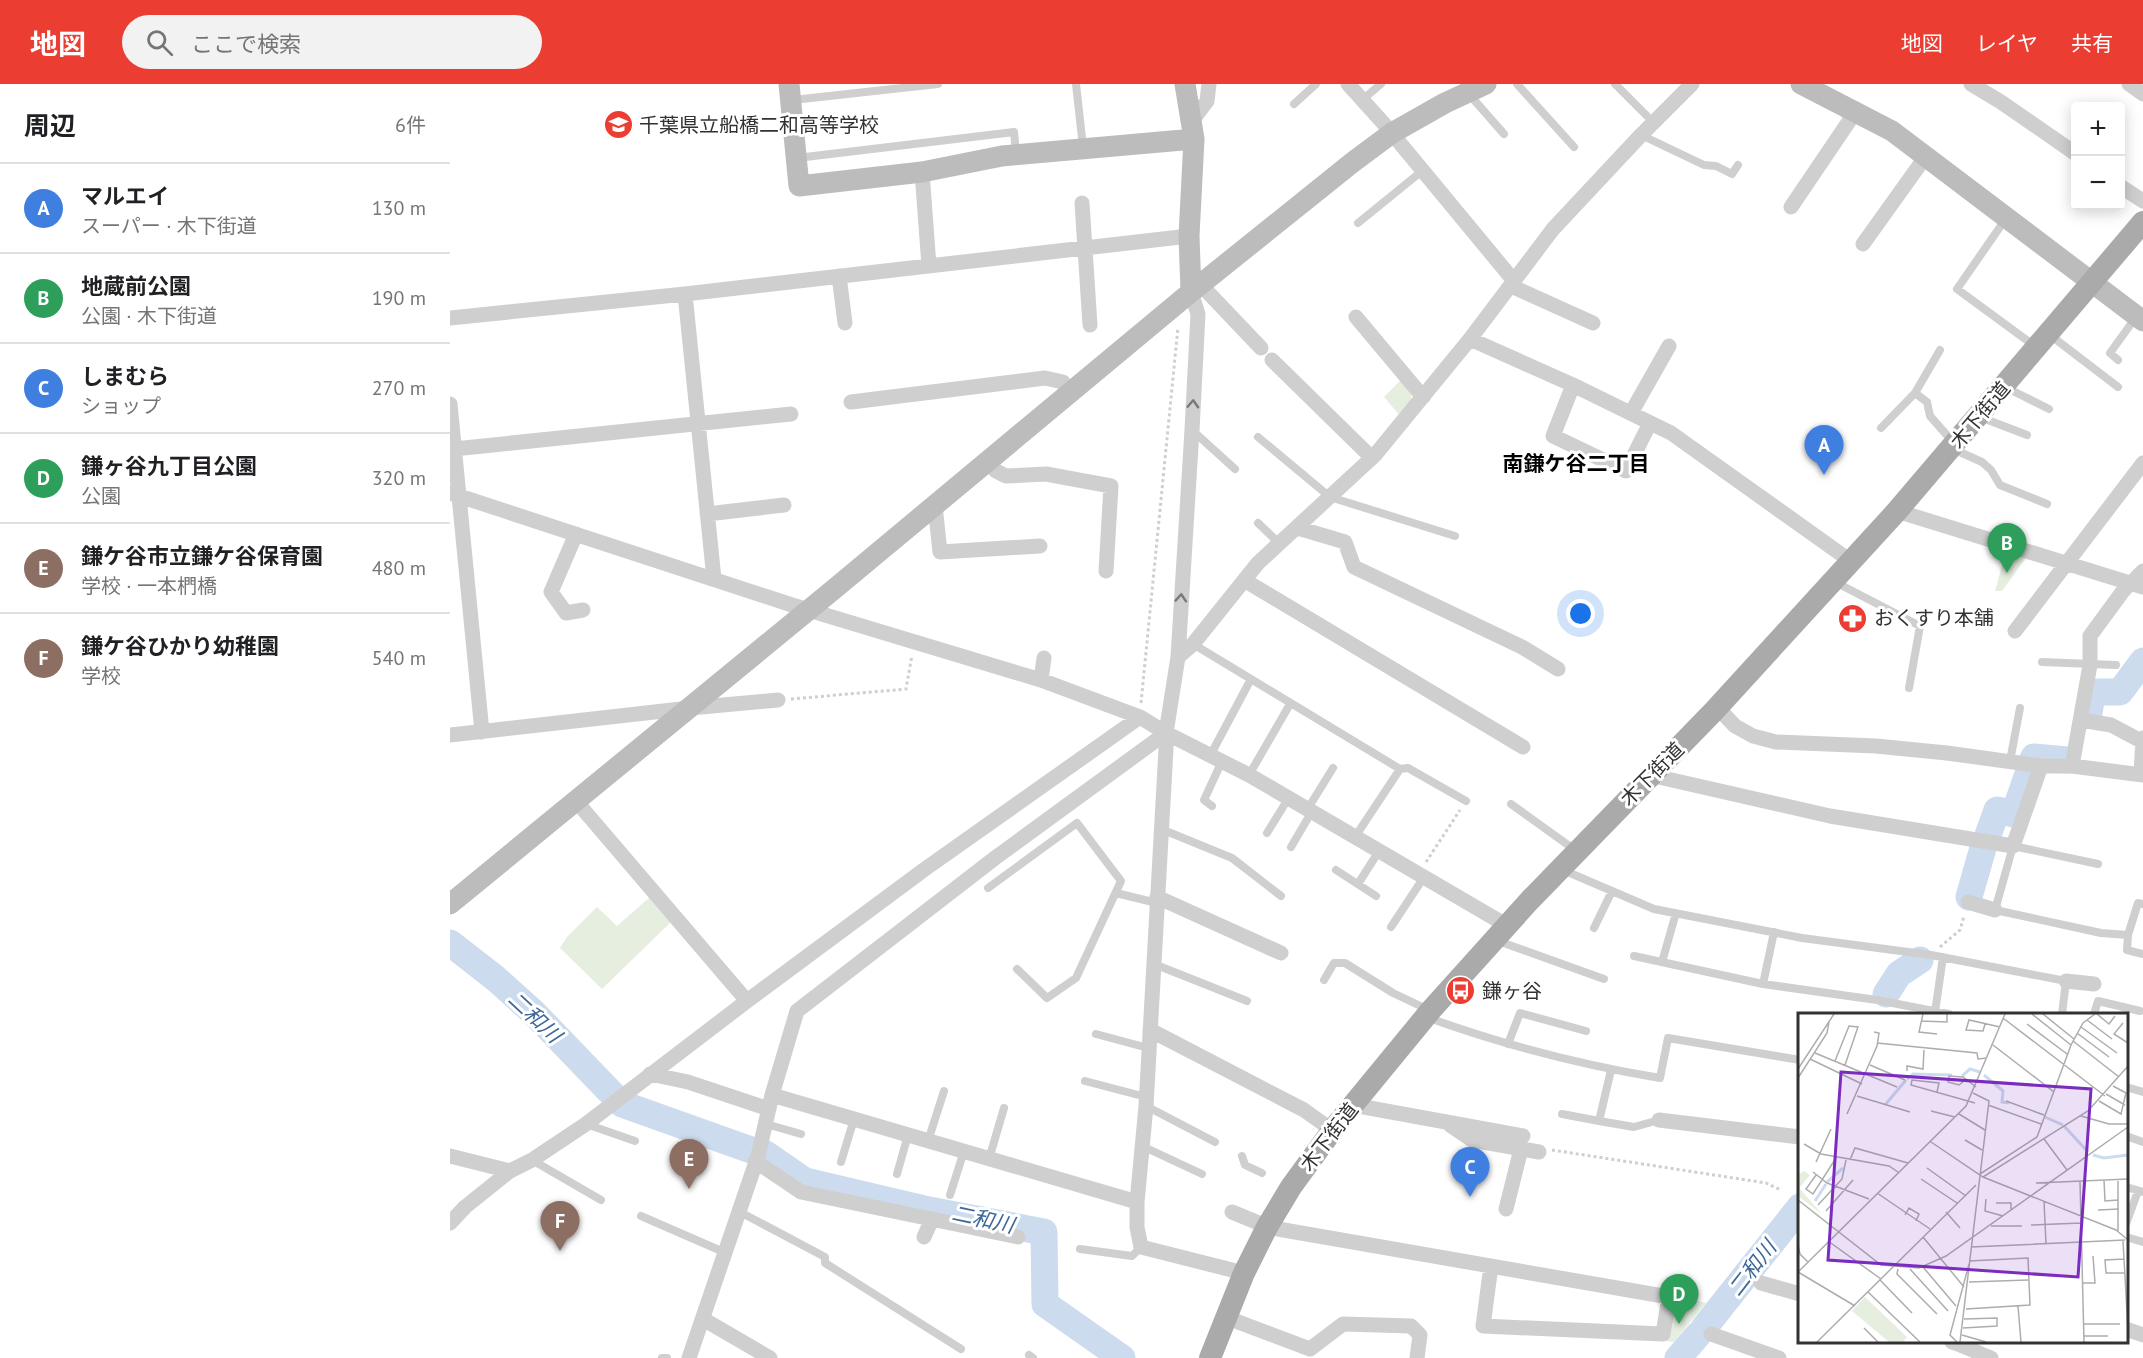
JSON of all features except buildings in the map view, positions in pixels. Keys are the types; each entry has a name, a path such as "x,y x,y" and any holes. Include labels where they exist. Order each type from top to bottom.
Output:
{"main road":[{"name":"木下街道","path":"1210,1358 1244,1273 1267,1227 1291,1187 1334,1128 1428,1013 1559,868 1717,707 1834,582 1979,417 2143,222"}],"street":[{"path":"1185,84 1193,130 1189,236 1198,314 1178,657 1166,733 1137,1227 1141,1247 1244,1273"},
{"path":"1193,130 1208,101 1209,84"},
{"path":"1348,84 1392,133 1512,283 1593,323"},
{"path":"1178,657 1193,644 1258,563 1372,458 1470,339 1553,229 1692,84"},
{"path":"1801,84 1892,131 2140,318"},
{"path":"1971,84 2071,151"},
{"path":"2128,84 2143,94"},
{"path":"450,904 1353,162 1392,133 1477,88"},
{"path":"790,92 799,186 922,172 1016,155 1083,149 1193,130"},
{"path":"1791,207 1856,111"},
{"path":"1863,244 1926,156"},
{"path":"922,172 928,266"},
{"path":"2125,189 2143,201"},
{"path":"1082,203 1090,325"},
{"path":"450,318 685,294 1189,236"},
{"path":"839,276 844,323"},
{"path":"1196,289 1261,348"},
{"path":"685,294 714,579"},
{"path":"1356,317 1423,397"},
{"path":"1470,339 1573,385 1671,433 1852,562"},
{"path":"1631,413 1670,346"},
{"path":"1272,360 1372,458"},
{"path":"851,402 1045,378 1063,382 1067,395"},
{"path":"1573,385 1553,436 1626,471 1650,423"},
{"path":"450,404 454,449 454,495 482,732"},
{"path":"454,449 791,414"},
{"path":"988,461 996,471 1006,476 1046,474 1112,486 1106,571"},
{"path":"2015,631 2143,464"},
{"path":"454,495 809,610 1041,680 1140,717 1166,733 1249,775 1421,875 1500,932"},
{"path":"707,514 784,505"},
{"path":"934,505 940,552 1040,546"},
{"path":"1897,512 2138,585"},
{"path":"1298,528 1345,542 1354,567 1522,647 1558,669"},
{"path":"576,534 551,592 566,613 583,610"},
{"path":"2073,762 2085,721 2090,636 2123,591 2138,585 2143,571"},
{"path":"1244,580 1523,747"},
{"path":"1041,680 1044,658"},
{"path":"450,735 778,700"},
{"path":"1717,707 1736,726 1753,736 1776,742 1876,746 2028,764 2073,762 2142,775 2142,740 2111,725 2085,721"},
{"path":"450,1223 465,1207 510,1171 532,1160 586,1124 925,869 1140,717"},
{"path":"689,1358 758,1155 797,1011 995,858 1166,733"},
{"path":"1650,775 1830,816 2013,846 2028,764"},
{"path":"576,801 747,1001"},
{"path":"1157,900 1281,953"},
{"path":"1968,902 1995,909"},
{"path":"2066,981 2094,984"},
{"path":"1150,1030 1334,1128"},
{"path":"650,1074 688,1082 769,1110 854,1119 1137,1202"},
{"path":"1353,1106 1445,1122 1472,1140 1522,1142 1539,1152"},
{"path":"1659,1120 1798,1137"},
{"path":"1506,1209 1522,1142"},
{"path":"758,1155 801,1192 1018,1237"},
{"path":"450,1156 510,1171"},
{"path":"1232,1212 1267,1227 1491,1266 1669,1297 1663,1334 1483,1326 1491,1266"},
{"path":"924,1237 932,1219"},
{"path":"1761,1283 1798,1293"},
{"path":"1225,1317 1311,1354 1343,1324 1411,1326 1420,1335 1417,1358"},
{"path":"703,1318 770,1358"},
{"path":"2128,1329 2143,1335"},
{"path":"1711,1334 1779,1358"},
{"path":"1957,1343 1991,1358"}],"lane":[{"path":"790,92 938,84"},
{"path":"1076,84 1083,149"},
{"path":"1294,104 1316,84"},
{"path":"1362,100 1381,84"},
{"path":"1517,84 1574,147"},
{"path":"1615,84 1647,116"},
{"path":"1477,88 1504,134"},
{"path":"796,158 1014,132 1016,155"},
{"path":"1641,135 1704,165 1716,166 1732,174 1738,165"},
{"path":"1358,223 1422,171"},
{"path":"2000,227 1957,289 2118,387"},
{"path":"2118,360 2110,353 2140,318"},
{"path":"1881,428 1915,393 1940,350"},
{"path":"2004,387 2049,409"},
{"path":"1915,393 1927,402 1930,416 1953,446 1992,470 2000,485 2047,504"},
{"path":"1979,417 2027,435"},
{"path":"1192,430 1235,469"},
{"path":"1258,437 1330,497 1455,536"},
{"path":"1258,523 1280,544"},
{"path":"1834,582 1920,626 1909,688"},
{"path":"1193,644 1400,769 1408,768 1466,801"},
{"path":"2042,662 2116,665"},
{"path":"1212,806 1204,800 1216,757 1251,679"},
{"path":"1249,775 1290,704"},
{"path":"2020,708 2028,764"},
{"path":"1291,847 1333,768"},
{"path":"1355,837 1400,769"},
{"path":"1267,833 1288,799"},
{"path":"1510,804 1576,851"},
{"path":"988,888 1077,824 1122,881 1076,978 1047,998 1017,969"},
{"path":"1161,829 1233,858 1281,896"},
{"path":"2098,864 2013,846 1995,909 2101,933 2128,935"},
{"path":"1358,884 1379,851"},
{"path":"1559,868 1654,909 1802,938 1944,957 2066,981 2062,1013"},
{"path":"1336,870 1376,896"},
{"path":"1391,927 1421,875"},
{"path":"1594,928 1612,891"},
{"path":"1116,893 1157,900"},
{"path":"2143,904 2138,903 2128,935 2127,950 2143,954"},
{"path":"1662,962 1676,913"},
{"path":"1500,932 1604,979"},
{"path":"1763,984 1774,932"},
{"path":"1634,956 1763,984 1877,1000 1942,1013"},
{"path":"1935,1012 1944,957"},
{"path":"1324,980 1334,963 1345,963 1428,1013 1508,1044 1611,1070 1660,1078 1668,1038 1798,1060"},
{"path":"1154,964 1247,1000"},
{"path":"2094,1013 2098,1001 2140,1011"},
{"path":"1508,1044 1520,1013 1586,1031"},
{"path":"1096,1034 1148,1048"},
{"path":"1599,1121 1611,1070"},
{"path":"1085,1080 1146,1101 1215,1142"},
{"path":"2128,1087 2143,1092"},
{"path":"928,1141 944,1091"},
{"path":"988,1159 1004,1108"},
{"path":"769,1110 801,1134"},
{"path":"1562,1114 1634,1127 1659,1120"},
{"path":"841,1162 854,1119"},
{"path":"586,1124 635,1140"},
{"path":"897,1174 908,1135"},
{"path":"2128,1136 2143,1142"},
{"path":"1142,1146 1202,1174"},
{"path":"950,1195 964,1151"},
{"path":"1242,1156 1245,1165 1262,1173"},
{"path":"532,1160 601,1200"},
{"path":"2128,1222 2140,1192"},
{"path":"740,1212 825,1257 825,1263 961,1349"},
{"path":"641,1216 726,1253"},
{"path":"2128,1237 2143,1242"},
{"path":"1080,1249 1132,1257 1141,1247"}],"path":[{"path":"1140,717 1176,333 1180,320"},
{"path":"778,700 906,689 915,641"},
{"path":"1421,875 1466,801"},
{"path":"1931,955 1960,930 1968,902"},
{"path":"1539,1152 1545,1149 1766,1183 1781,1190"}],"shaded area":[{"path":"1402,379 1411,393 1411,398 1401,417 1384,397"},
{"path":"2007,548 2028,555 2002,591 1995,591"},
{"path":"651,896 673,920 602,989 560,948 567,937 597,907 617,926"},
{"path":"1678,1296 1706,1303 1674,1342 1666,1341 1673,1305 1676,1306"}],"waterway":[{"name":"二和川","path":"2089,713 2092,695 2095,692 2120,692 2143,661"},
{"name":"二和川","path":"2032,761 2034,757 2067,760"},
{"name":"二和川","path":"1988,835 1997,810 2014,814 2029,771"},
{"name":"二和川","path":"1969,897 1983,848"},
{"name":"二和川","path":"450,943 495,978 534,1013 615,1097"},
{"name":"二和川","path":"1886,994 1899,974 1920,960"},
{"name":"二和川","path":"622,1104 751,1150"},
{"name":"二和川","path":"766,1154 805,1181 924,1209 1044,1232 1045,1304 1122,1358"},
{"name":"二和川","path":"1704,1328 1798,1210"},
{"name":"二和川","path":"1678,1358 1698,1335"}],"place":[{"name":"千葉県立船橋二和高等学校","path":"618,125"},
{"name":"マルエイ","path":"1824,475"},
{"name":"地蔵前公園","path":"2007,573"},
{"name":"おくすり本舗","path":"1853,618"},
{"name":"鎌ヶ谷","path":"1461,991"},
{"name":"鎌ケ谷市立鎌ケ谷保育園","path":"689,1189"},
{"name":"しまむら","path":"1470,1197"},
{"name":"鎌ケ谷ひかり幼稚園","path":"560,1251"},
{"name":"鎌ヶ谷九丁目公園","path":"1679,1324"}],"district":[{"name":"南鎌ケ谷二丁目","path":"1576,463"}]}
